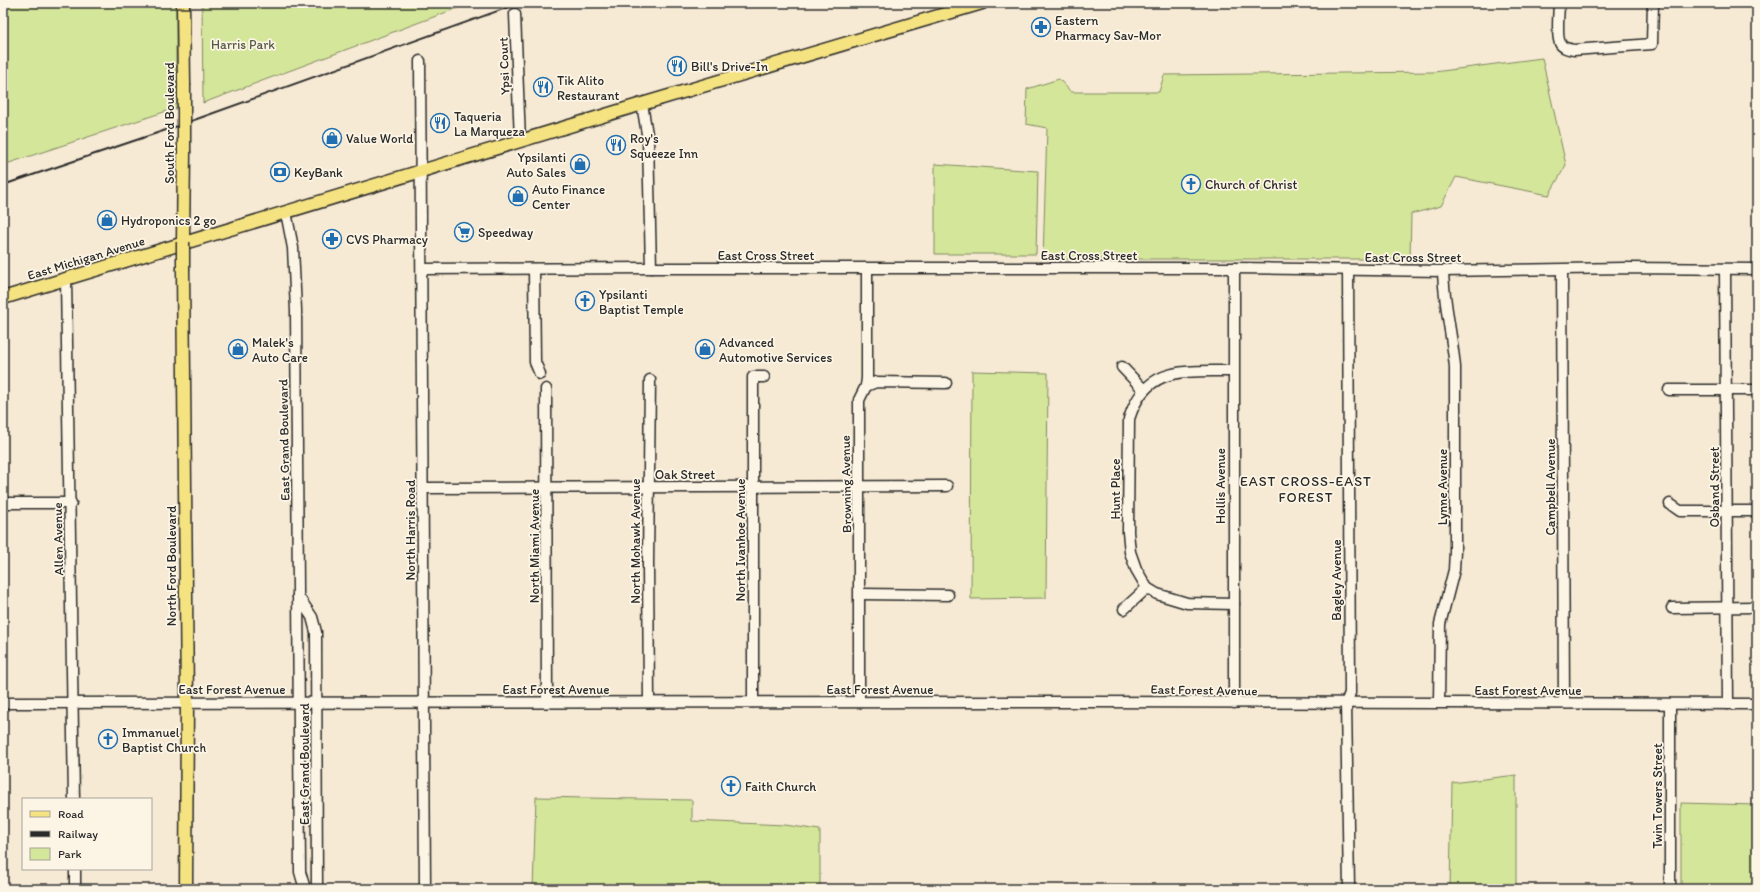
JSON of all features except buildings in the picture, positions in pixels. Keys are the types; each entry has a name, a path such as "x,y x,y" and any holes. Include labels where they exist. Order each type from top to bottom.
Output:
{"main road":[{"name":"South Ford Boulevard","path":"183,3 183,242"},
{"name":"East Michigan Avenue","path":"3,298 642,104 982,3"},
{"name":"North Ford Boulevard","path":"183,242 186,889"}],"street":[{"path":"1559,3 1560,43 1566,48 1574,50 1652,44 1653,3"},
{"name":"Ypsi Court","path":"515,14 520,141"},
{"name":"North Harris Road","path":"420,61 425,889"},
{"path":"642,104 648,140 651,268"},
{"name":"East Grand Boulevard","path":"286,212 292,248 296,310 300,872 305,889"},
{"name":"Hollis Avenue","path":"1234,268 1234,703"},
{"name":"East Cross Street","path":"422,269 1757,269"},
{"path":"534,269 535,362 540,374"},
{"name":"Browning Avenue","path":"859,702 860,594 858,400 866,386 867,378 867,269"},
{"name":"Bagley Avenue","path":"1348,270 1350,693 1346,703 1349,889"},
{"name":"Lynne Avenue","path":"1439,702 1440,624 1454,570 1456,551 1455,367 1444,296 1443,270"},
{"name":"Campbell Avenue","path":"1562,270 1564,703"},
{"name":"Osband Street","path":"1726,270 1728,704"},
{"name":"Allen Avenue","path":"66,279 71,503 74,798"},
{"path":"1122,367 1143,389"},
{"name":"Hunt Place","path":"1147,588 1136,569 1130,552 1128,532 1129,419 1132,408 1143,389 1163,376 1176,373 1233,371"},
{"name":"North Ivanhoe Avenue","path":"753,702 753,487 749,377 764,377"},
{"name":"North Mohawk Avenue","path":"649,702 648,487 650,380"},
{"path":"866,386 876,382 946,383"},
{"name":"North Miami Avenue","path":"546,389 547,702"},
{"path":"1669,390 1757,390"},
{"name":"Oak Street","path":"423,488 947,486"},
{"path":"3,503 71,503"},
{"path":"1670,504 1680,511 1757,512"},
{"path":"1124,609 1147,588 1157,594 1187,603 1234,604"},
{"path":"860,594 948,595"},
{"name":"East Grand Boulevard","path":"298,596 312,617 316,632 318,701 317,889"},
{"path":"1672,608 1757,607"},
{"name":"East Forest Avenue","path":"3,703 318,701 1439,702 1757,704"},
{"name":"Twin Towers Street","path":"1670,704 1670,889"},
{"path":"75,870 75,889"}],"green space":[{"path":"3,3 176,3 176,108 3,165"},
{"name":"Harris Park","path":"202,3 471,3 203,103"},
{"path":"1542,58 1566,165 1549,195 1456,177 1441,206 1411,214 1410,259 1043,259 1047,128 1026,124 1027,89 1059,79 1071,92 1159,92 1164,75 1434,72"},
{"path":"935,164 1038,171 1036,254 935,254"},
{"path":"972,371 1048,373 1046,598 971,599"},
{"path":"1516,775 1516,889 1450,889 1452,783"},
{"path":"536,797 692,800 692,821 785,825 820,830 820,889 533,889"},
{"path":"1681,803 1757,805 1757,889 1681,889"}],"railway":[{"path":"3,185 169,129 520,3"}],"place":[{"name":"Eastern Pharmacy Sav-Mor","path":"1041,27"},
{"name":"Bill's Drive-In","path":"677,66"},
{"name":"Tik Alito Restaurant","path":"543,87"},
{"name":"Taqueria La Marqueza","path":"440,123"},
{"name":"Value World","path":"332,138"},
{"name":"Roy's Squeeze Inn","path":"616,145"},
{"name":"Ypsilanti Auto Sales","path":"580,164"},
{"name":"KeyBank","path":"280,172"},
{"name":"Church of Christ","path":"1191,184"},
{"name":"Auto Finance Center","path":"518,196"},
{"name":"Hydroponics 2 go","path":"107,220"},
{"name":"Speedway","path":"464,232"},
{"name":"CVS Pharmacy","path":"332,239"},
{"name":"Ypsilanti Baptist Temple","path":"585,301"},
{"name":"Malek's Auto Care","path":"238,349"},
{"name":"Advanced Automotive Services","path":"705,349"},
{"name":"Immanuel Baptist Church","path":"108,739"},
{"name":"Faith Church","path":"731,786"}],"district":[{"name":"EAST CROSS-EAST FOREST","path":"1306,490"}]}
